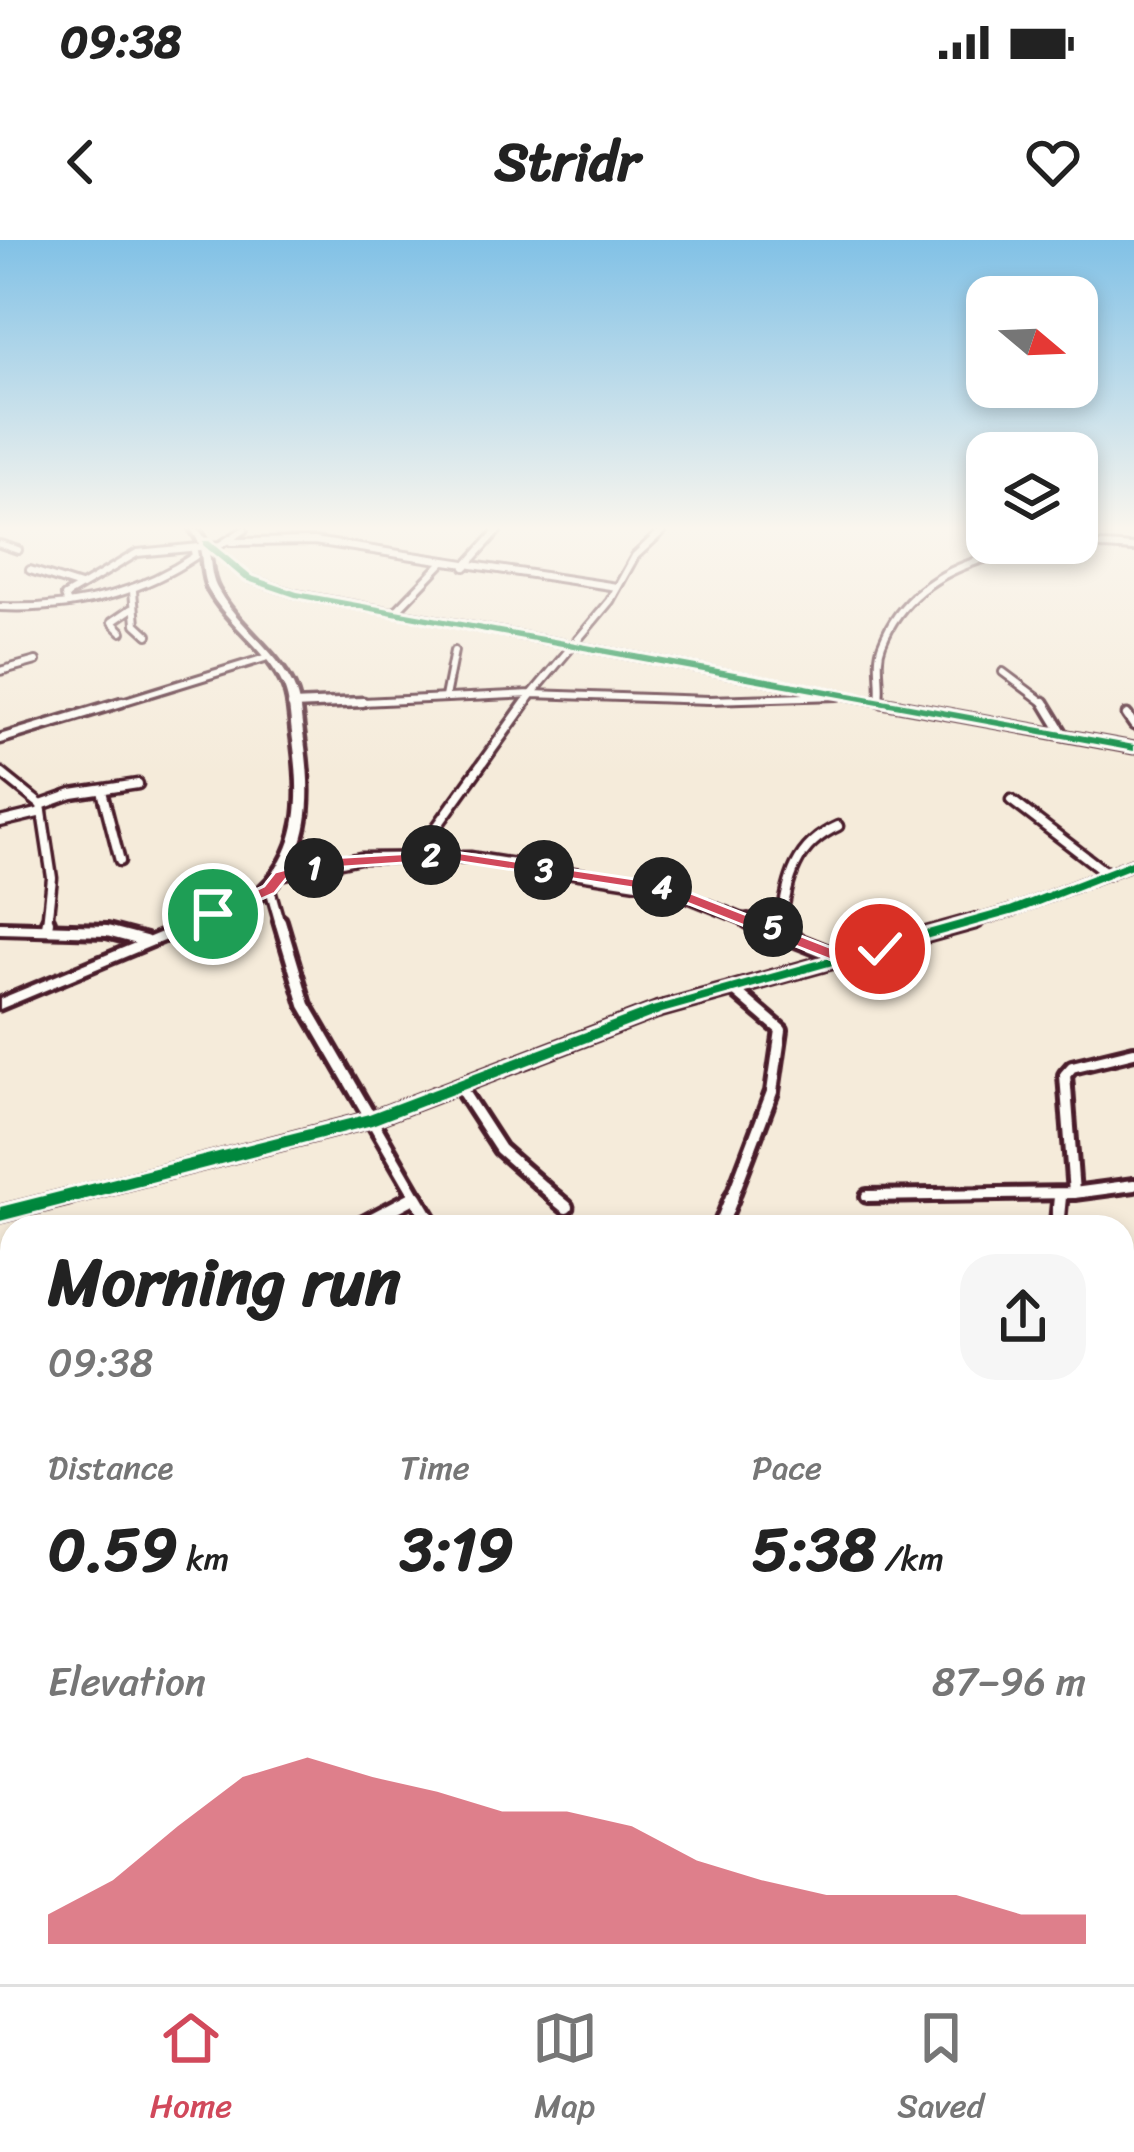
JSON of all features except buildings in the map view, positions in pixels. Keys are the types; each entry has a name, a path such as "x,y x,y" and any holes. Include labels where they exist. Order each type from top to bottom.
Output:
{"street":[{"path":"122,632 112,622 128,611"},
{"path":"132,611 136,624 148,635"},
{"path":"0,1004 270,890 281,875 305,803 291,688 229,611"},
{"path":"391,611 1134,748"},
{"path":"415,854 425,847 445,811 475,778 532,694 599,611"},
{"path":"879,700 880,653 901,611"},
{"path":"445,697 454,651"},
{"path":"0,739 266,658"},
{"path":"0,671 36,661"},
{"path":"1003,672 1062,721 1064,735"},
{"path":"292,705 532,694 754,700 848,694"},
{"path":"1127,715 1134,725"},
{"path":"0,772 42,809 52,878 47,926"},
{"path":"0,822 138,784"},
{"path":"102,791 120,861"},
{"path":"1011,800 1108,874"},
{"path":"780,930 793,863 816,832 838,826"},
{"path":"281,875 342,860 415,854 470,857 663,887 841,958"},
{"path":"0,1214 372,1119 637,1017 1014,910 1134,863"},
{"path":"270,890 305,1005 426,1215"},
{"path":"0,928 47,926 128,934 145,941"},
{"path":"725,1215 772,1091 781,1030 734,989"},
{"path":"1074,1193 1065,1075 1072,1067 1134,1052"},
{"path":"459,1086 500,1149 566,1207"},
{"path":"867,1196 1074,1193 1134,1185"},
{"path":"1058,1215 1060,1193"},
{"path":"380,1215 414,1197"}],"cycle path":[{"path":"390,611 1134,748"},
{"path":"0,1214 372,1119 657,1010 1014,910 1134,863"}],"route":[{"path":"213,914 270,890 281,875 342,860 448,855 663,887 841,958 880,949"}]}
